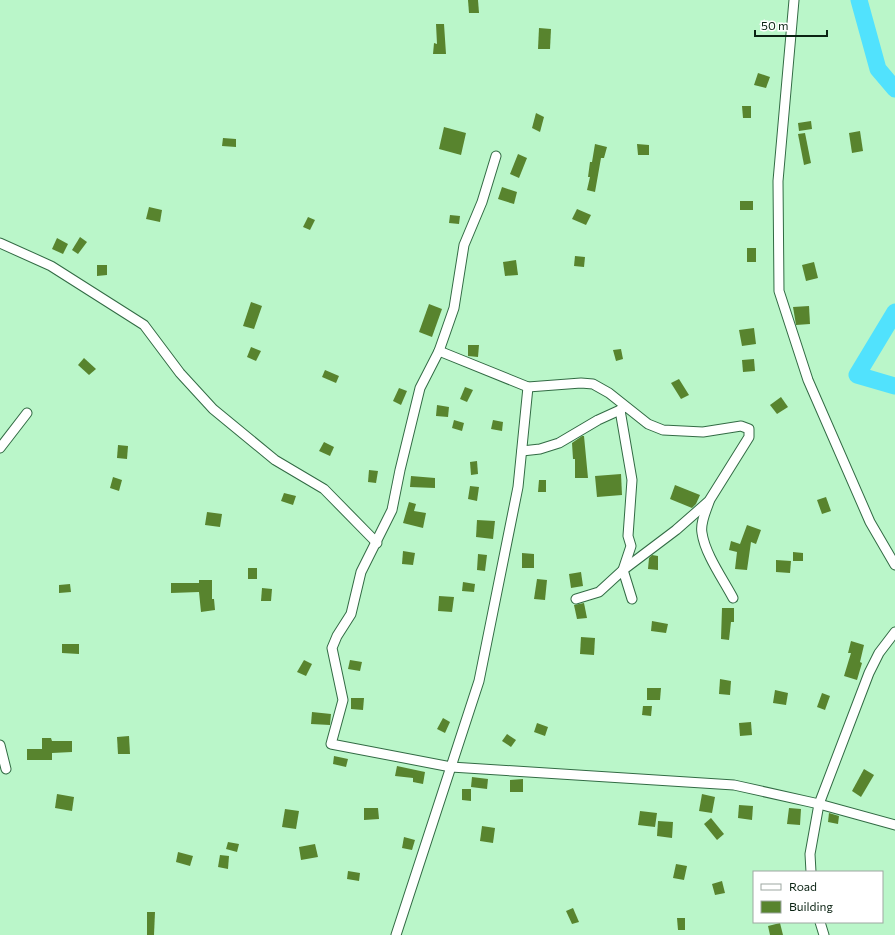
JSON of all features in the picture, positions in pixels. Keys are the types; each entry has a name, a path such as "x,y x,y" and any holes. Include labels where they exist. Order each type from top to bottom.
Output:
{"street":[{"path":"794,0 778,181 779,292 812,387 870,522 895,565"},
{"path":"496,156 482,202 464,245 454,308 439,351 420,388 392,510 361,572 351,614 337,636 332,648 343,700 331,744 450,767 734,785 820,804 895,825"},
{"path":"0,243 51,266 144,326 180,373 212,409 275,460 324,489 376,543"},
{"path":"439,351 528,387 581,383 593,384 610,393 623,409 648,424 663,430 703,432 742,426 749,430 749,437 709,501 703,519 701,532 707,550 733,598"},
{"path":"396,935 479,681 518,487 528,387"},
{"path":"522,451 540,449 559,443 598,420 623,409"},
{"path":"623,409 632,480 628,536 631,546 623,570 632,599"},
{"path":"0,448 27,413"},
{"path":"576,600 599,592 623,570 676,530 709,501"},
{"path":"811,871 810,854 820,804 869,673 879,653 895,632"},
{"path":"0,746 6,769"},
{"path":"820,923 824,935"}],"building":[{"path":"468,0 478,0 479,13 469,13"},
{"path":"436,24 444,24 446,54 433,54 434,43 437,44"},
{"path":"539,28 551,29 550,49 538,49"},
{"path":"758,73 770,77 766,88 754,85"},
{"path":"742,106 751,106 751,118 743,118"},
{"path":"536,113 544,117 540,132 532,128"},
{"path":"811,121 812,129 799,131 798,123"},
{"path":"444,127 466,133 461,155 439,149"},
{"path":"860,131 863,151 852,153 849,133"},
{"path":"805,133 811,163 804,165 798,134"},
{"path":"223,138 236,139 236,147 222,146"},
{"path":"595,144 607,147 604,158 601,158 595,192 587,190 590,177 588,177 590,162 592,162"},
{"path":"637,144 649,145 649,155 638,155"},
{"path":"518,154 527,158 519,178 510,174"},
{"path":"502,187 517,192 514,204 498,199"},
{"path":"740,201 753,201 753,210 740,210"},
{"path":"149,207 162,210 160,222 146,219"},
{"path":"577,209 591,215 586,225 572,219"},
{"path":"450,215 460,216 459,224 449,223"},
{"path":"308,217 315,220 310,230 303,227"},
{"path":"80,237 87,242 78,254 72,250"},
{"path":"57,238 68,244 63,254 52,249"},
{"path":"747,248 756,248 756,262 747,262"},
{"path":"575,256 585,257 584,267 574,266"},
{"path":"516,260 518,275 505,276 503,262"},
{"path":"814,262 818,278 806,281 802,265"},
{"path":"97,265 107,265 107,275 97,276"},
{"path":"251,302 262,306 254,329 243,326"},
{"path":"429,304 442,309 432,337 419,332"},
{"path":"809,306 810,324 796,325 793,307"},
{"path":"754,328 756,344 742,346 739,330"},
{"path":"468,345 479,345 478,357 468,356"},
{"path":"251,347 261,351 256,361 247,357"},
{"path":"621,349 623,359 616,361 613,350"},
{"path":"84,358 96,369 89,375 78,365"},
{"path":"754,359 755,371 743,372 742,360"},
{"path":"325,370 339,376 336,383 322,377"},
{"path":"679,379 689,395 681,399 671,383"},
{"path":"465,387 473,390 467,402 460,399"},
{"path":"399,388 407,391 401,405 393,401"},
{"path":"781,397 788,407 777,414 770,405"},
{"path":"437,405 449,407 448,417 436,416"},
{"path":"454,420 464,423 462,431 452,428"},
{"path":"493,420 503,422 502,431 491,429"},
{"path":"584,436 588,478 575,478 575,459 573,459 572,443"},
{"path":"324,442 334,447 330,456 319,451"},
{"path":"118,445 128,446 127,459 117,458"},
{"path":"477,461 478,474 471,475 470,462"},
{"path":"369,470 378,471 376,483 368,482"},
{"path":"621,474 622,495 597,497 595,476"},
{"path":"411,476 435,478 435,488 410,487"},
{"path":"113,477 122,480 119,491 110,488"},
{"path":"539,480 546,480 546,492 538,492"},
{"path":"675,485 700,495 696,504 692,508 670,499"},
{"path":"470,486 479,487 477,501 468,499"},
{"path":"284,493 296,496 293,505 281,501"},
{"path":"826,497 831,511 822,514 817,500"},
{"path":"409,502 416,504 414,511 426,513 423,528 403,523"},
{"path":"207,512 222,514 220,527 205,525"},
{"path":"477,520 495,521 493,539 476,537"},
{"path":"747,525 761,530 756,544 751,542 747,570 735,569 737,552 729,550 731,541 740,544"},
{"path":"403,551 415,553 413,565 402,564"},
{"path":"793,552 803,553 803,561 793,561"},
{"path":"522,553 534,554 534,568 522,568"},
{"path":"478,554 487,555 485,571 477,570"},
{"path":"652,555 658,556 658,570 648,569 649,558"},
{"path":"776,560 791,561 790,573 776,572"},
{"path":"248,568 257,568 257,579 248,579"},
{"path":"581,572 583,586 571,588 569,574"},
{"path":"537,579 547,580 545,600 534,599"},
{"path":"199,580 212,580 212,599 214,599 215,610 201,612 199,592 171,593 171,583 199,583"},
{"path":"463,582 475,584 474,592 462,591"},
{"path":"70,584 71,592 59,593 59,585"},
{"path":"262,588 272,589 271,601 261,601"},
{"path":"439,596 454,597 452,612 438,611"},
{"path":"584,603 587,618 577,619 574,605"},
{"path":"722,608 734,608 734,622 731,622 729,640 721,639"},
{"path":"652,621 668,624 666,633 651,631"},
{"path":"581,637 595,638 594,655 580,654"},
{"path":"851,641 864,645 860,662 862,663 857,680 844,676 851,653 848,653"},
{"path":"62,644 79,644 79,654 62,653"},
{"path":"304,660 312,664 306,676 297,672"},
{"path":"350,660 362,662 360,671 348,669"},
{"path":"720,679 731,681 730,695 719,694"},
{"path":"647,688 661,688 660,700 647,700"},
{"path":"775,690 788,693 786,705 773,703"},
{"path":"822,693 830,696 825,710 817,707"},
{"path":"351,698 364,698 363,710 351,709"},
{"path":"643,706 652,706 651,716 642,715"},
{"path":"312,712 331,714 330,725 311,724"},
{"path":"443,718 450,722 445,733 437,729"},
{"path":"751,722 752,735 740,736 739,723"},
{"path":"537,723 548,727 545,736 534,732"},
{"path":"507,734 516,740 511,747 502,741"},
{"path":"129,736 130,754 118,754 117,737"},
{"path":"42,738 51,738 52,741 72,741 72,752 52,753 52,760 27,760 27,749 42,749"},
{"path":"334,756 348,759 346,767 333,764"},
{"path":"397,766 425,772 423,784 413,782 413,778 395,776"},
{"path":"864,769 874,775 861,797 852,791"},
{"path":"472,777 488,779 487,789 471,787"},
{"path":"523,779 523,792 510,792 510,780"},
{"path":"462,789 471,789 471,801 462,800"},
{"path":"57,794 74,797 72,811 55,808"},
{"path":"702,794 715,797 712,813 699,811"},
{"path":"739,805 753,806 752,820 738,818"},
{"path":"364,808 378,808 379,819 364,820"},
{"path":"789,808 801,809 800,825 787,824"},
{"path":"285,809 299,811 296,829 282,827"},
{"path":"640,811 657,813 655,827 638,825"},
{"path":"829,813 839,816 838,824 828,822"},
{"path":"711,818 724,834 717,840 704,824"},
{"path":"658,821 673,822 672,838 657,836"},
{"path":"482,826 495,828 493,843 480,841"},
{"path":"404,837 415,840 412,850 402,848"},
{"path":"228,842 239,844 237,852 226,849"},
{"path":"315,844 318,857 301,860 299,847"},
{"path":"178,852 193,856 190,866 176,862"},
{"path":"220,855 229,856 228,869 218,867"},
{"path":"676,864 687,866 684,880 673,878"},
{"path":"348,871 360,873 359,881 347,879"},
{"path":"722,881 725,893 715,895 712,884"},
{"path":"573,908 579,922 572,924 566,911"},
{"path":"147,912 155,912 154,935 147,935"},
{"path":"677,918 685,918 685,930 678,930"},
{"path":"780,923 783,935 770,935 768,926"}],"waterway":[{"path":"859,0 878,69 895,89"},
{"path":"895,312 857,375 895,386"}]}
